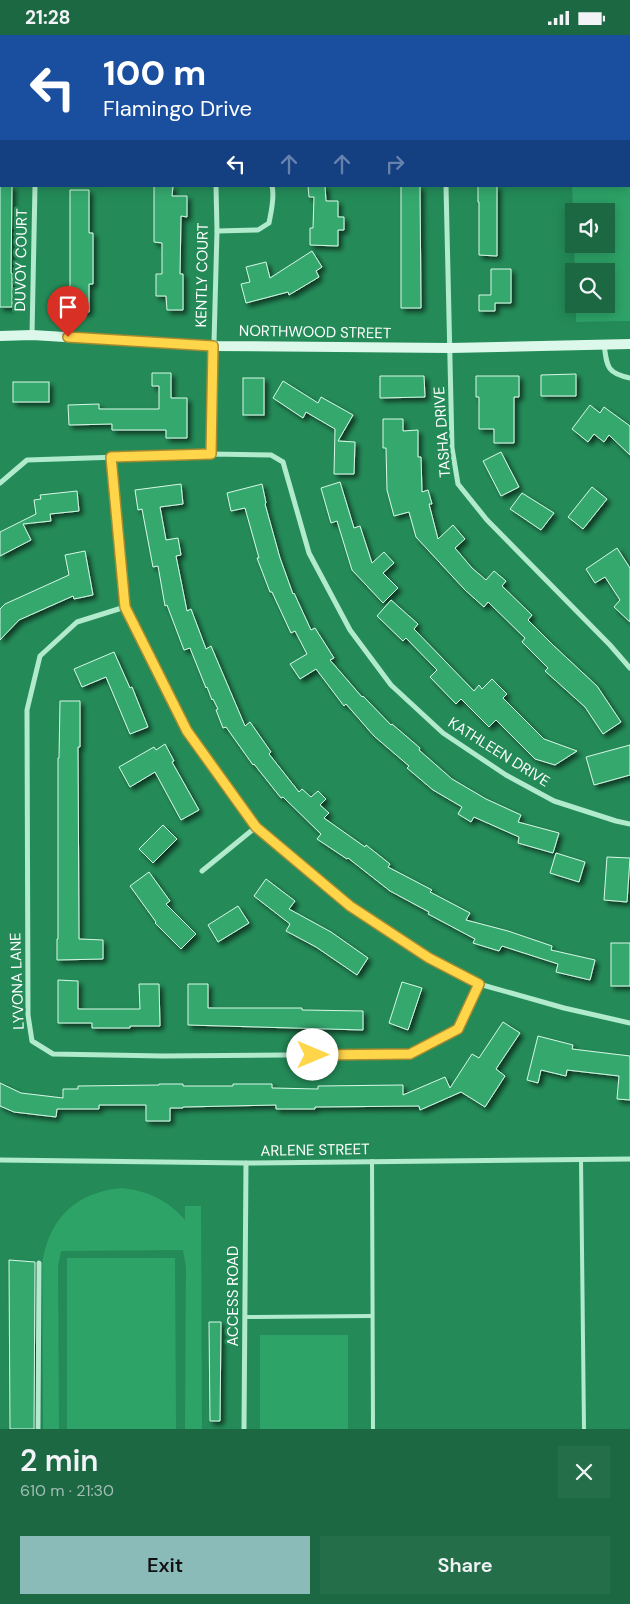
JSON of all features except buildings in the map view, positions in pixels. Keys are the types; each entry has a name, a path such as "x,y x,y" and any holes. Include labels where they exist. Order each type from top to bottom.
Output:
{"street":[{"name":"DUVOY COURT","path":"32,335 36,187"},
{"name":"KENTLY COURT","path":"211,454 217,231 216,187"},
{"path":"217,231 258,230 268,223 271,211 272,187"},
{"name":"TASHA DRIVE","path":"446,187 452,448 458,484 487,520 630,668"},
{"name":"NORTHWOOD STREET","path":"0,336 32,335 213,346 450,348 630,345"},
{"path":"604,344 607,366 618,376 630,378"},
{"path":"0,483 27,460 211,454"},
{"name":"KATHLEEN DRIVE","path":"211,454 272,455 283,462 309,553 350,630 391,685 442,733 506,775 554,801 630,824"},
{"path":"111,457 125,607 187,731 256,827 350,906 429,958 479,984 564,1008 630,1023"},
{"name":"LYVONA LANE","path":"125,607 77,622 40,656 27,710 28,1015 32,1041 54,1054 163,1056 410,1054 458,1029 479,984"},
{"path":"202,871 256,827"},
{"name":"ARLENE STREET","path":"0,1160 246,1163 630,1159"},
{"name":"ACCESS ROAD","path":"244,1429 246,1163"},
{"path":"38,1429 39,1263"}],"lane":[{"path":"581,1159 584,1429"},
{"path":"372,1161 373,1429"},
{"path":"245,1317 372,1316"}],"green space":[{"path":"572,187 630,187 630,321 576,322 576,313 615,313 615,263 575,263 574,253 615,253 615,203 573,203"},
{"path":"122,1188 140,1191 157,1198 172,1207 185,1220 185,1206 201,1206 202,1429 185,1429 186,1267 183,1250 61,1251 58,1266 59,1429 43,1429 42,1265 45,1249 58,1221 78,1202 91,1195"},
{"path":"67,1258 175,1258 176,1429 67,1429"},
{"path":"260,1335 348,1335 348,1429 260,1429"}],"route":[{"path":"68,337 213,346 211,454 111,457 125,607 187,731 256,827 350,906 429,958 479,984 458,1029 410,1054 313,1055"}]}
